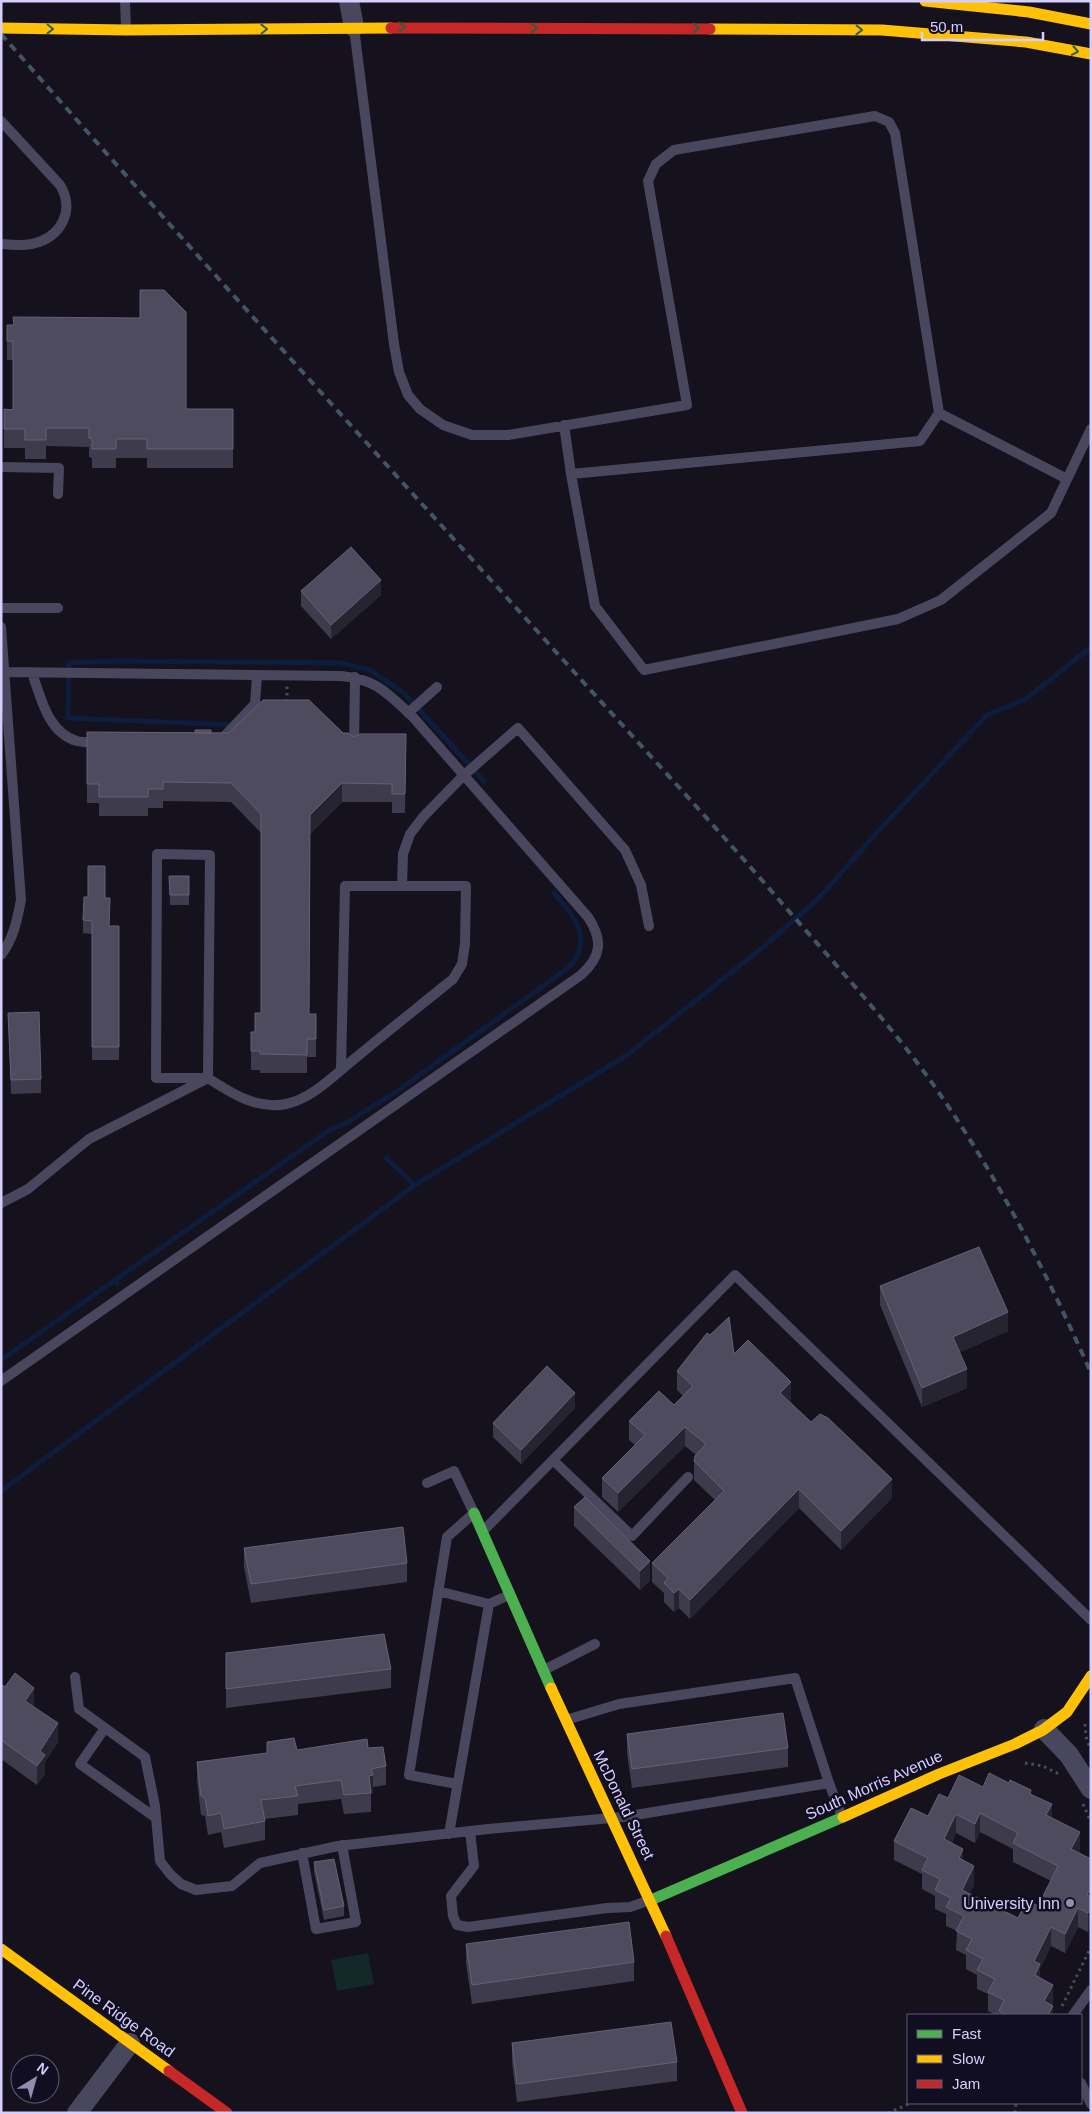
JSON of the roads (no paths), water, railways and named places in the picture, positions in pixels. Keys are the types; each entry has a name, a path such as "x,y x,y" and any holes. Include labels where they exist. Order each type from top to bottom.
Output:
{"street":[{"path":"349,1 354,27"},
{"path":"925,1 1029,12 1090,22"},
{"path":"1,28 126,30 485,27 882,30 1026,42 1091,54"},
{"name":"McDonald Street","path":"474,1513 565,1720 610,1818 631,1856 651,1900 742,2113"},
{"name":"South Morris Avenue","path":"651,1900 842,1818 970,1760 1020,1741 1058,1720 1077,1700 1091,1676"},
{"path":"1044,1728 1069,1755 1086,1795"},
{"name":"Pine Ridge Road","path":"1,1949 227,2113"},
{"path":"77,2113 130,2043"}],"lane":[{"path":"126,1 126,30"},
{"path":"354,27 394,344 400,372 408,395 420,408 442,425 472,435 508,435 687,405 648,181 656,164 674,150 875,116 888,122 895,133 939,413 920,441 571,474"},
{"path":"1,121 60,185 66,196 68,207 65,218 57,230 46,239 17,246 1,244"},
{"path":"939,413 1067,479"},
{"path":"564,425 595,606 644,670 898,619 942,600 1051,513 1091,429"},
{"path":"1,467 59,468 58,494"},
{"path":"1,608 58,608"},
{"path":"1,628 21,900 15,930 9,945 1,955"},
{"path":"1,1381 589,968 598,950 599,940 596,929 588,917 408,713 382,689 366,680 355,677 288,675 5,672"},
{"path":"32,673 47,713 56,729 65,736 78,741 114,743"},
{"path":"212,745 220,742 255,704 257,675"},
{"path":"354,749 355,677"},
{"path":"408,713 437,687"},
{"path":"402,886 403,854 410,834 423,817 463,776 518,728 625,850 641,885 649,926"},
{"path":"208,1078 210,855 158,854 156,1078 208,1078 234,1095 257,1104 284,1104 308,1096 453,979 462,964 465,944 466,886 345,886 341,1069"},
{"path":"1,1203 28,1189 89,1139 208,1078"},
{"path":"483,1531 735,1275 1091,1620"},
{"path":"553,1460 632,1536 688,1477"},
{"path":"426,1483 454,1471 474,1513 447,1537 408,1774 457,1784"},
{"path":"438,1591 489,1604 510,1595"},
{"path":"449,1834 489,1604"},
{"path":"543,1670 596,1644"},
{"path":"75,1676 79,1709 145,1757 156,1818 160,1861 181,1884 196,1890 232,1886 260,1863 342,1846 470,1831 610,1818 829,1783"},
{"path":"565,1720 619,1704 795,1678 842,1818"},
{"path":"105,1728 80,1764 156,1818"},
{"path":"470,1831 474,1866 451,1896 453,1916 457,1925 468,1927 607,1908 630,1907 651,1900"},
{"path":"302,1854 316,1929 356,1922 342,1846"},
{"path":"1074,2014 1091,1990"},
{"path":"1082,2085 1091,2104"}],"waterway":[{"path":"1,1491 415,1185 627,1055 762,948 818,899 987,715 1026,699 1091,647"},
{"path":"235,725 68,718 69,663 114,661 341,663 370,670 405,694 484,781"},
{"path":"115,1280 328,1131 348,1122 400,1089 568,968 576,958 581,938 574,920 554,893"},
{"path":"386,1158 415,1185"},
{"path":"1,1360 115,1280 117,1284"}],"railway":[{"path":"1,34 212,271 709,820 843,972 891,1030 922,1069 947,1105 971,1141 1015,1216 1091,1373"}],"place":[{"name":"University Inn","path":"1070,1903"}]}
